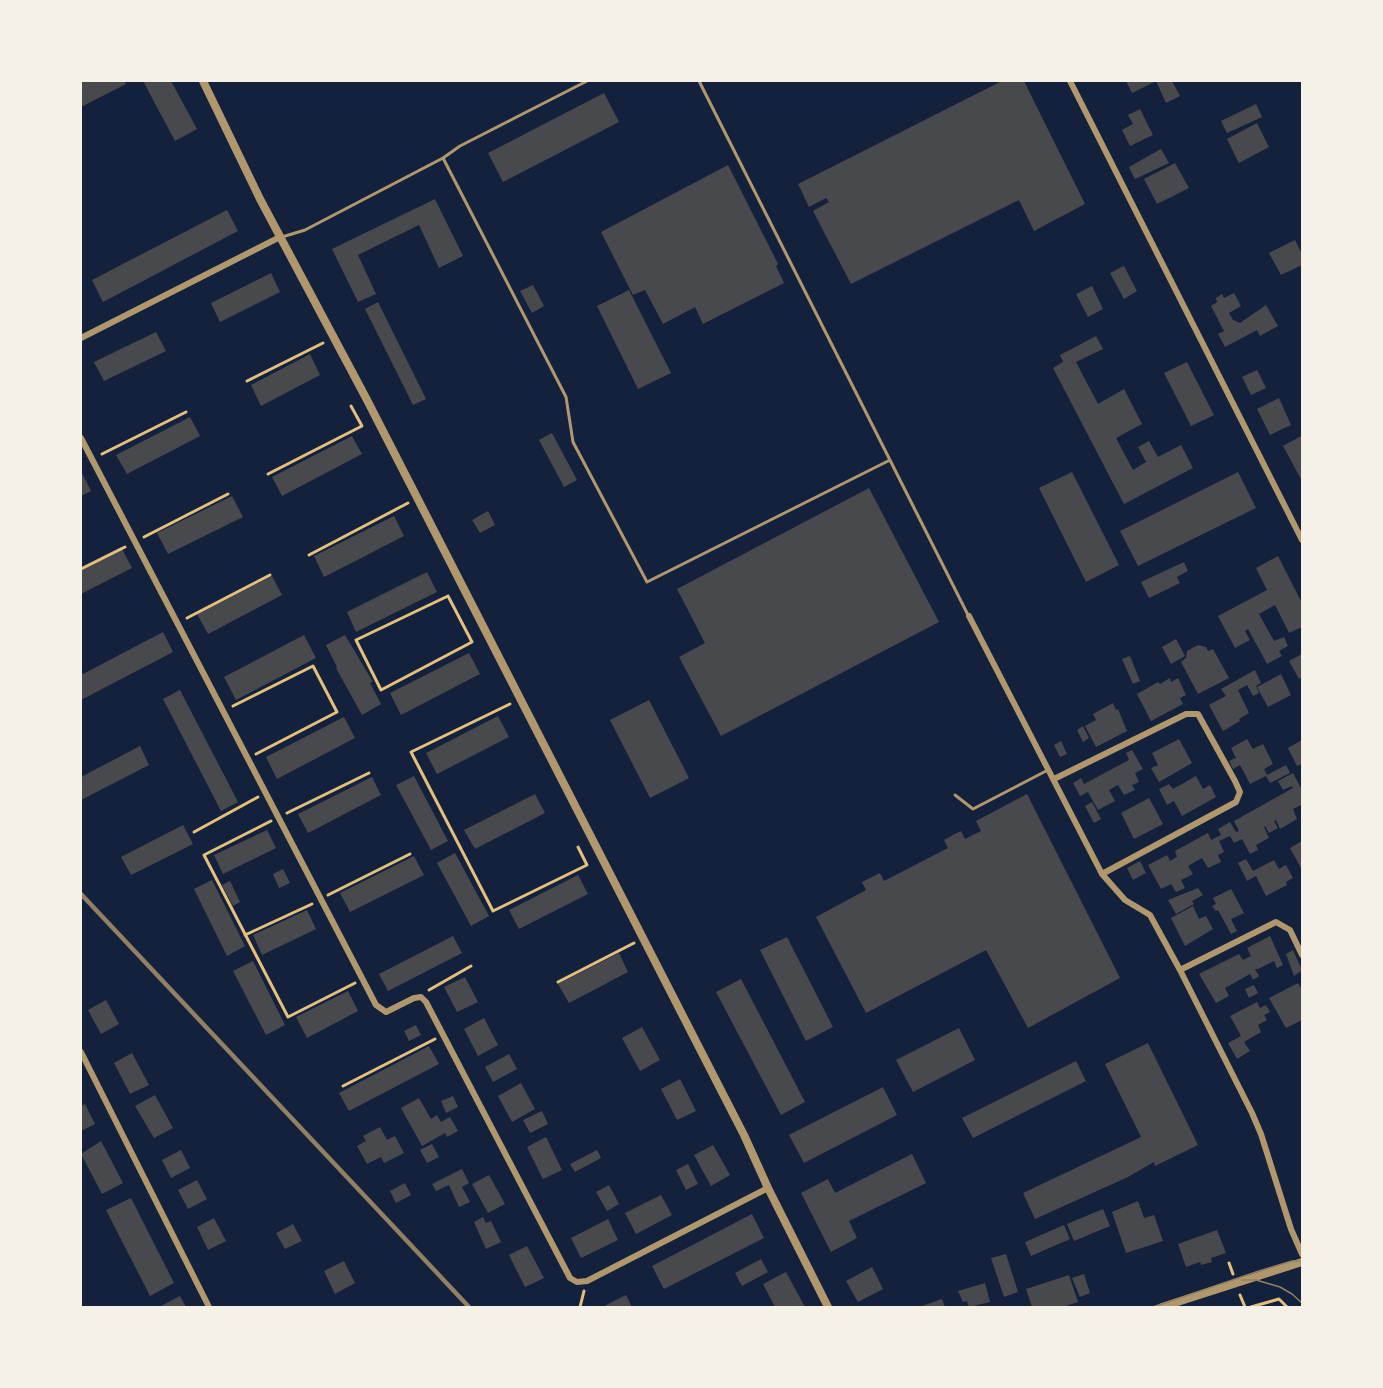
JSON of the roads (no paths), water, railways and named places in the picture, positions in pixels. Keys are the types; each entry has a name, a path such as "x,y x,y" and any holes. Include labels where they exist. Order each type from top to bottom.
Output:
{"street":[{"path":"203,81 280,237 744,1135 828,1307"},
{"path":"1070,81 1302,540"},
{"path":"81,338 280,237"},
{"path":"81,438 376,1005 386,1012 414,998 421,997 426,1002 570,1278 577,1282 587,1281 768,1188"},
{"path":"969,616 1050,769 1102,874 1125,900 1150,915 1180,970 1252,1113 1261,1134 1284,1212 1302,1254"},
{"path":"1054,779 1186,714 1197,714 1235,781 1240,792 1236,802 1102,874"},
{"path":"1180,970 1276,922 1290,930 1302,955"},
{"path":"81,1052 209,1307"},
{"path":"1162,1307 1302,1262"}],"lane":[{"path":"280,237 305,230 443,158 460,146 587,81"},
{"path":"699,81 969,616"},
{"path":"443,158 566,398 573,442 647,582 890,460"},
{"path":"955,795 973,809 1050,769"}],"tram line":[{"path":"1153,1307 1259,1271 1292,1261 1302,1261"},
{"path":"1241,1280 1256,1280 1280,1287 1302,1303"}],"railway":[{"path":"81,894 469,1307"}]}
